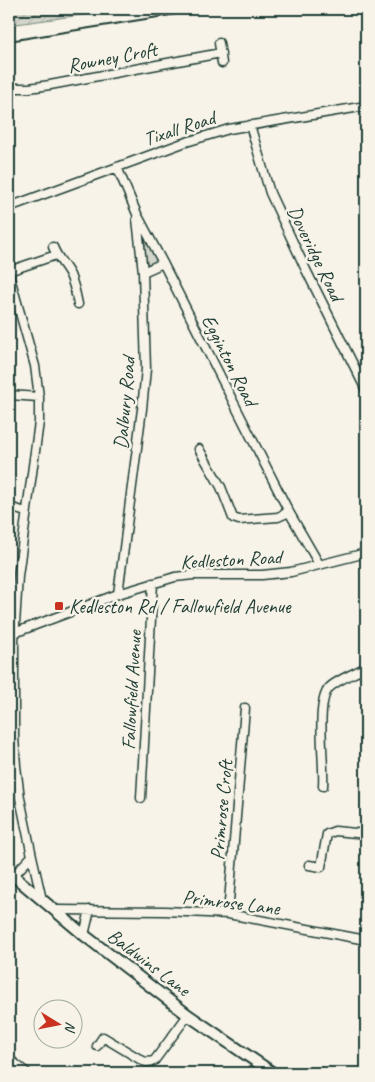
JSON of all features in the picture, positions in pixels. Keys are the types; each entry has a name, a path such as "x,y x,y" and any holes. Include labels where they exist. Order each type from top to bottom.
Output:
{"street":[{"path":"219,43 222,63"},
{"name":"Rowney Croft","path":"9,88 50,85 220,53"},
{"name":"Tixall Road","path":"9,207 183,143 229,129 366,106"},
{"name":"Doveridge Road","path":"250,125 270,193 366,390"},
{"name":"Egginton Road","path":"118,167 137,214 289,512 319,564"},
{"name":"Dalbury Road","path":"118,594 145,377 146,323 137,214"},
{"path":"53,247 56,256 64,264 72,278 78,304"},
{"path":"42,900 20,798 14,737 14,633 18,576 39,422 39,397 35,366 9,272 56,256"},
{"path":"143,272 163,263"},
{"path":"9,395 39,397"},
{"path":"199,449 221,487 233,518 239,520 269,518 278,517 289,512"},
{"path":"9,507 26,512"},
{"name":"Kedleston Road","path":"14,633 118,594 175,577 193,575 262,576 291,572 366,553"},
{"name":"Fallowfield Avenue","path":"141,798 153,583"},
{"path":"323,786 322,733 325,694 330,687 366,667"},
{"name":"Primrose Croft","path":"228,914 245,708"},
{"path":"314,764 323,764"},
{"path":"309,865 320,866 327,834 335,831 366,834"},
{"path":"11,874 32,856"},
{"name":"Baldwins Lane","path":"11,874 84,935 188,1015 272,1073"},
{"name":"Primrose Lane","path":"55,910 165,911 228,914 366,940"},
{"path":"84,935 90,910"},
{"path":"97,1046 103,1037 143,1061 154,1061 188,1015"},
{"path":"9,1058 27,1073"}],"shaded area":[{"path":"9,9 125,9 9,25"},
{"path":"147,243 150,244 159,262 146,263 145,245"}],"railway":[{"path":"9,41 208,9"}],"place":[{"name":"Kedleston Rd / Fallowfield Avenue","path":"59,606"}]}
